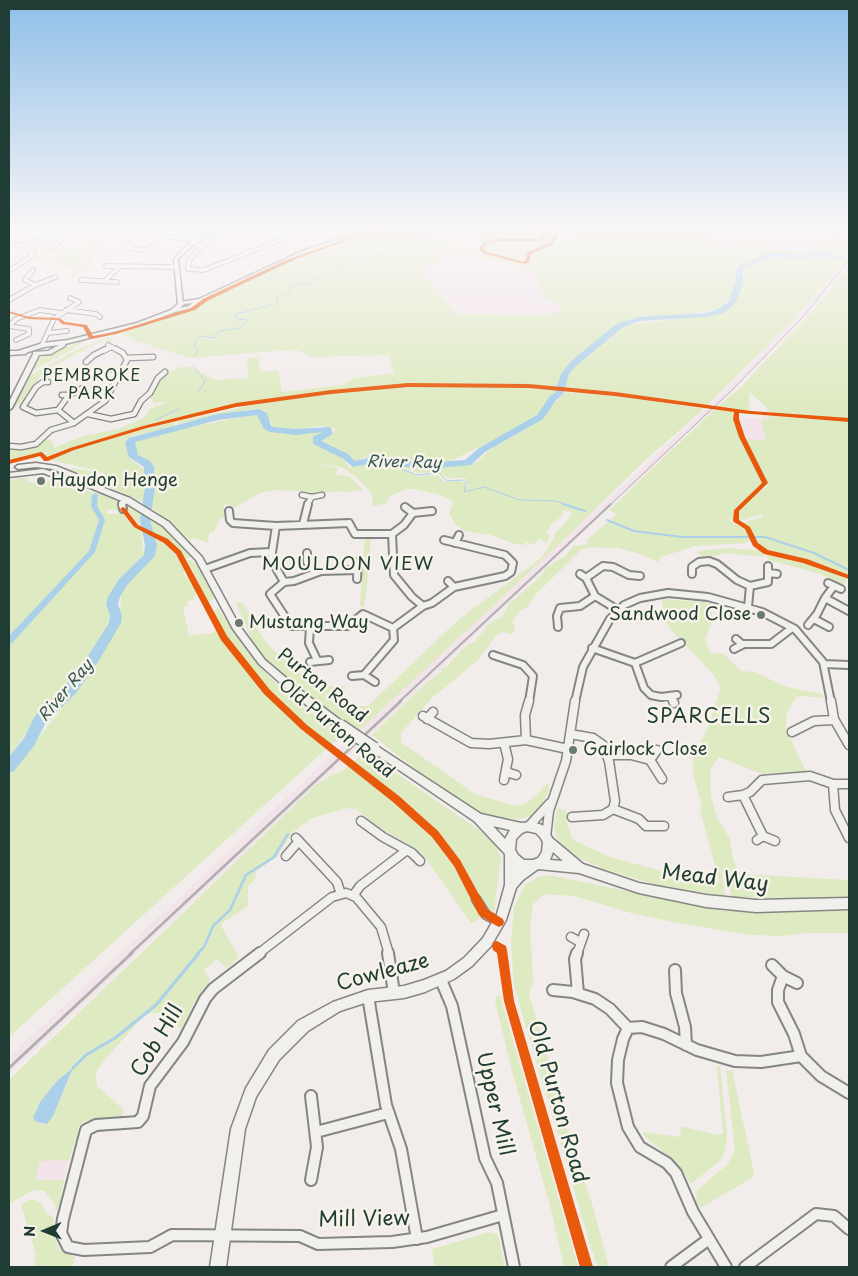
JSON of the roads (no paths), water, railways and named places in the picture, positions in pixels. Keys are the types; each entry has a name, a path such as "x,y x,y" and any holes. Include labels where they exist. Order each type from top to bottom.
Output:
{"main road":[{"path":"173,311 179,302 178,290"},
{"path":"179,302 200,300 223,290"},
{"path":"179,302 186,308"},
{"path":"9,353 37,350 52,344 68,342 139,324 186,308 191,302"},
{"path":"33,361 44,354 52,344"},
{"path":"37,350 44,354"},
{"path":"9,408 37,350"},
{"name":"Purton Road","path":"9,469 30,465 49,466 74,475 84,482 127,500 149,512 180,537 205,568 236,627 259,658 300,696 478,818 509,852"},
{"name":"Purton Road","path":"9,475 43,471 70,480 84,482"},
{"name":"Purton Road","path":"478,818 525,828"},
{"path":"525,828 537,830 547,840 548,855 536,865 519,862 509,852 510,836 525,828"},
{"name":"Mead Way","path":"547,840 579,868"},
{"name":"Cowleaze","path":"218,1267 238,1128 246,1104 264,1070 282,1045 303,1026 336,1006 368,996 414,990 456,972 475,956 487,942 499,922 511,885 509,852"},
{"name":"Mead Way","path":"536,865 579,868 639,888 706,901 756,906 849,904"},
{"name":"Cowleaze","path":"511,885 519,876 536,865"}],"street":[{"path":"9,300 27,290"},
{"path":"52,344 48,333 52,321 79,302 70,298"},
{"path":"9,326 16,319 40,310 61,313"},
{"path":"66,310 94,314 100,317"},
{"path":"9,326 30,330 28,334 16,340"},
{"path":"48,333 68,331"},
{"path":"86,362 110,346 127,358 153,357"},
{"path":"9,446 32,446 51,430 74,423 105,402 127,358"},
{"path":"88,414 111,419 134,414 140,407 141,401 150,393 158,378 165,372"},
{"path":"96,375 120,375"},
{"path":"48,382 39,384 23,405 25,409 36,413 58,410 69,395"},
{"path":"62,395 69,395 83,388"},
{"path":"58,410 74,423"},
{"path":"32,419 36,413"},
{"path":"302,495 322,496"},
{"path":"303,524 305,508 312,497"},
{"path":"122,509 121,504 127,500"},
{"path":"405,507 413,513"},
{"path":"229,511 227,520 237,524 269,524 276,526 349,523 353,533 357,535 392,534 404,525 413,513 432,510"},
{"path":"276,526 271,552 272,562 284,582"},
{"path":"392,534 395,577 423,606"},
{"path":"455,542 459,535"},
{"path":"357,570 315,573 294,581 284,582 271,591 270,595 290,625 310,627 349,626 363,614 387,627 393,628 423,606 454,587 500,578 510,573 513,566 511,560 504,555 444,540"},
{"path":"205,568 244,555 271,552"},
{"path":"308,553 307,562 315,573"},
{"path":"692,574 692,567 695,564 711,561 737,580 750,586 768,582 768,566"},
{"path":"357,579 358,562"},
{"path":"586,578 603,566 613,567 629,575 640,576"},
{"path":"769,573 777,574"},
{"path":"580,574 586,578 595,596 618,610"},
{"path":"448,581 454,587"},
{"path":"808,625 814,619 831,584 841,589"},
{"path":"748,607 750,586"},
{"path":"547,840 551,802 561,776 568,749 578,685 592,648 604,626 618,610 640,598 668,593 694,595 748,607 776,618 792,628 810,644 824,664 834,720 849,745"},
{"path":"558,626 557,616 559,609 580,606 595,596"},
{"path":"825,598 849,611"},
{"path":"814,619 828,627"},
{"path":"310,627 309,643 313,661 329,660"},
{"path":"364,675 394,640 393,628"},
{"path":"734,649 742,644 771,644 792,628"},
{"path":"736,639 742,644"},
{"path":"592,648 635,663 673,649 680,643"},
{"path":"493,655 502,661 526,666 533,676 533,686 525,715 526,740"},
{"path":"635,663 646,691 658,697 674,698"},
{"path":"824,664 849,665"},
{"path":"352,676 364,675 375,682"},
{"path":"433,712 425,717 466,741 481,744 526,740 568,749"},
{"path":"792,732 814,721 834,720"},
{"path":"570,734 601,742 607,755 615,794 613,809"},
{"path":"504,743 508,760 505,776 516,775"},
{"path":"650,760 658,750"},
{"path":"607,755 631,755 650,760 662,779"},
{"path":"728,797 743,796 762,780 768,778 810,776 833,784 849,784"},
{"path":"833,784 835,810 846,839"},
{"path":"743,796 760,838 775,841"},
{"path":"525,828 551,802"},
{"path":"572,817 603,814 613,809 639,819 646,826 664,826"},
{"path":"362,821 383,837 407,850 420,862"},
{"path":"286,856 297,839 337,882 341,894 359,899 381,927 388,943 394,993"},
{"path":"353,896 360,886 407,850"},
{"name":"Cob Hill","path":"222,1234 169,1235 150,1247 84,1250 68,1247 61,1237 61,1229 83,1137 91,1126 138,1122 142,1116 150,1086 183,1042 205,999 213,989 329,899 341,894"},
{"path":"476,899 486,915 499,922"},
{"path":"571,938 582,938 575,964 578,993"},
{"path":"772,965 783,976 797,982"},
{"path":"675,970 676,993 685,1027 686,1045"},
{"path":"783,976 778,990 778,1002 794,1034 800,1056 821,1076 849,1092"},
{"name":"Upper Mill","path":"440,980 452,1006 485,1158 497,1183 514,1267"},
{"path":"553,990 578,993 606,1005 628,1028"},
{"path":"368,996 388,1113 401,1149 417,1239"},
{"path":"628,1028 637,1026 652,1028 686,1045 722,1058 761,1062 800,1056"},
{"path":"628,1028 621,1044 617,1076 620,1099 628,1127 640,1147 667,1163 676,1173 693,1212 726,1267"},
{"path":"311,1096 317,1147 311,1180"},
{"path":"316,1132 388,1113"},
{"path":"745,1267 816,1214 834,1216 849,1230"},
{"name":"Mill View","path":"222,1234 300,1236 318,1244 417,1239 503,1215"},
{"path":"672,1267 709,1239"}],"water":[{"path":"73,1068 53,1116 47,1124 37,1122 33,1118 40,1102 58,1080"}],"waterway":[{"path":"194,356 199,351 195,348 195,342 201,336 214,338 218,331 239,328 248,320 237,319 234,316 279,303 276,297 291,293 289,290"},
{"name":"River Ray","path":"9,767 29,742 40,720 71,689 93,659 115,623 116,616 112,604 114,597 123,582 149,556 151,545 145,520 150,488 149,467 147,463 134,457 130,443 132,440 218,417 259,412 264,415 267,427 273,430 296,432 327,429 328,433 316,439 316,442 345,456 353,464 372,460 423,466 468,463 482,450 540,417 553,398 559,394 565,374 573,364 619,326 639,319 705,315 721,311 732,302 737,290"},
{"path":"193,365 205,381 199,391"},
{"path":"155,420 179,409"},
{"path":"397,464 402,469 417,475 439,473 447,481 463,480 466,482 464,492 484,487 520,500 556,501 567,505"},
{"path":"9,641 92,552 102,520 94,506 95,495"},
{"path":"563,504 585,511"},
{"path":"607,520 634,531 682,537 765,537 814,553 849,570"},
{"path":"197,954 204,947 213,926 230,910 246,875 274,857 288,834"},
{"path":"73,1068 86,1055 115,1038 156,1005 199,953"}],"railway":[{"path":"610,505 733,389 801,319 825,290"},
{"path":"399,702 611,504"},
{"path":"130,954 401,701"},
{"path":"9,1068 132,953"}],"place":[{"name":"Haydon Henge","path":"41,481"},
{"name":"Sandwood Close","path":"761,615"},
{"name":"Mustang Way","path":"239,623"},
{"name":"Gairlock Close","path":"573,750"}],"district":[{"name":"PEMBROKE PARK","path":"92,386"},
{"name":"MOULDON VIEW","path":"348,565"},
{"name":"SPARCELLS","path":"709,717"}]}
